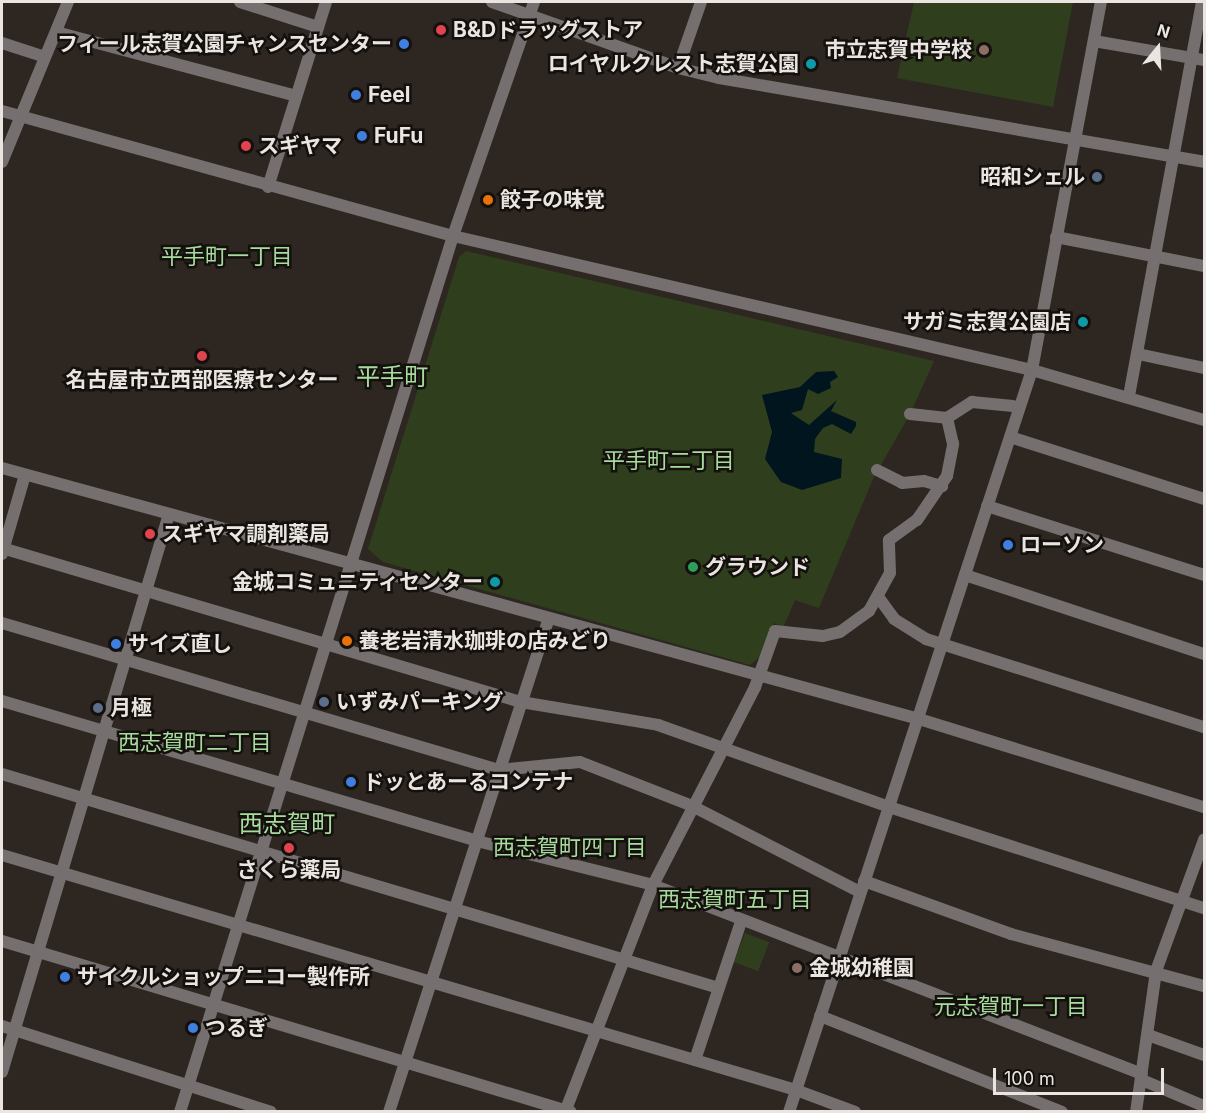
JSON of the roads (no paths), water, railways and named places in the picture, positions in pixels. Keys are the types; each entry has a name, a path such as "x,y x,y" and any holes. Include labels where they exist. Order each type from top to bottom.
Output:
{"street":[{"path":"2,162 68,2"},
{"path":"240,2 318,27"},
{"path":"268,187 326,2"},
{"path":"492,2 678,68 1072,141 1204,162"},
{"path":"180,1112 307,714 453,236 534,2"},
{"path":"678,68 701,2"},
{"path":"789,1112 1032,370 1072,141 1101,2"},
{"path":"1129,396 1202,2"},
{"path":"56,32 296,96"},
{"path":"1094,40 1204,60"},
{"path":"2,43 45,57"},
{"path":"2,111 268,187 453,236 1032,370 1129,396 1204,420"},
{"path":"1056,237 1204,266"},
{"path":"1138,354 1204,368"},
{"path":"910,414 947,418 972,402 1013,406"},
{"path":"2,941 567,1111 594,1030 653,885 759,677 775,631 809,637 840,632 856,623 879,598 890,573 889,540 917,520 942,486 953,444 947,418"},
{"path":"1010,437 1204,499"},
{"path":"2,468 548,621 919,718 1204,807"},
{"path":"877,470 902,483 924,481 942,486"},
{"path":"25,475 2,550 521,702 658,725 889,807 1204,908"},
{"path":"987,506 1204,575"},
{"path":"2,1072 8,1028 38,952 169,514"},
{"path":"965,575 1204,654"},
{"path":"879,598 906,629 942,644 1204,727"},
{"path":"389,1112 548,621"},
{"path":"2,623 499,770 580,762 692,806 862,887 1011,934 1156,970 1204,986"},
{"path":"2,700 477,841 653,885 837,960 1142,1077 1204,1106"},
{"path":"2,774 719,988"},
{"path":"1136,1112 1156,970 1204,840"},
{"path":"2,855 796,1090 855,1112"},
{"path":"695,1060 741,922"},
{"path":"820,1016 1062,1112"},
{"path":"8,1028 271,1112"},
{"path":"1148,1035 1204,1055"}],"water":[{"path":"834,371 838,377 830,382 831,388 818,394 808,389 802,410 791,413 809,425 837,400 831,411 856,422 856,426 851,434 832,424 823,428 815,439 814,452 842,459 841,478 802,490 781,482 765,459 772,432 762,395 800,387 816,372"}],"place":[{"name":"B&Dドラッグストア","path":"441,30"},
{"name":"フィール志賀公園チャンスセンター","path":"404,44"},
{"name":"市立志賀中学校","path":"984,50"},
{"name":"ロイヤルクレスト志賀公園","path":"811,64"},
{"name":"Feel","path":"356,95"},
{"name":"FuFu","path":"362,136"},
{"name":"スギヤマ","path":"246,146"},
{"name":"昭和シェル","path":"1097,177"},
{"name":"餃子の味覚","path":"488,200"},
{"name":"サガミ志賀公園店","path":"1083,322"},
{"name":"名古屋市立西部医療センター","path":"202,356"},
{"name":"スギヤマ調剤薬局","path":"150,534"},
{"name":"ローソン","path":"1008,545"},
{"name":"グラウンド","path":"693,567"},
{"name":"金城コミュニティセンター","path":"495,582"},
{"name":"養老岩清水珈琲の店みどり","path":"347,641"},
{"name":"サイズ直し","path":"116,644"},
{"name":"いずみパーキング","path":"324,702"},
{"name":"月極","path":"98,708"},
{"name":"ドッとあーるコンテナ","path":"351,782"},
{"name":"さくら薬局","path":"289,848"},
{"name":"金城幼稚園","path":"797,968"},
{"name":"サイクルショップニコー製作所","path":"65,977"},
{"name":"つるぎ","path":"193,1028"}],"district":[{"name":"平手町一丁目","path":"227,257"},
{"name":"平手町","path":"392,377"},
{"name":"平手町二丁目","path":"669,461"},
{"name":"西志賀町二丁目","path":"195,743"},
{"name":"西志賀町","path":"287,824"},
{"name":"西志賀町四丁目","path":"570,848"},
{"name":"西志賀町五丁目","path":"735,900"},
{"name":"元志賀町一丁目","path":"1011,1007"}]}
